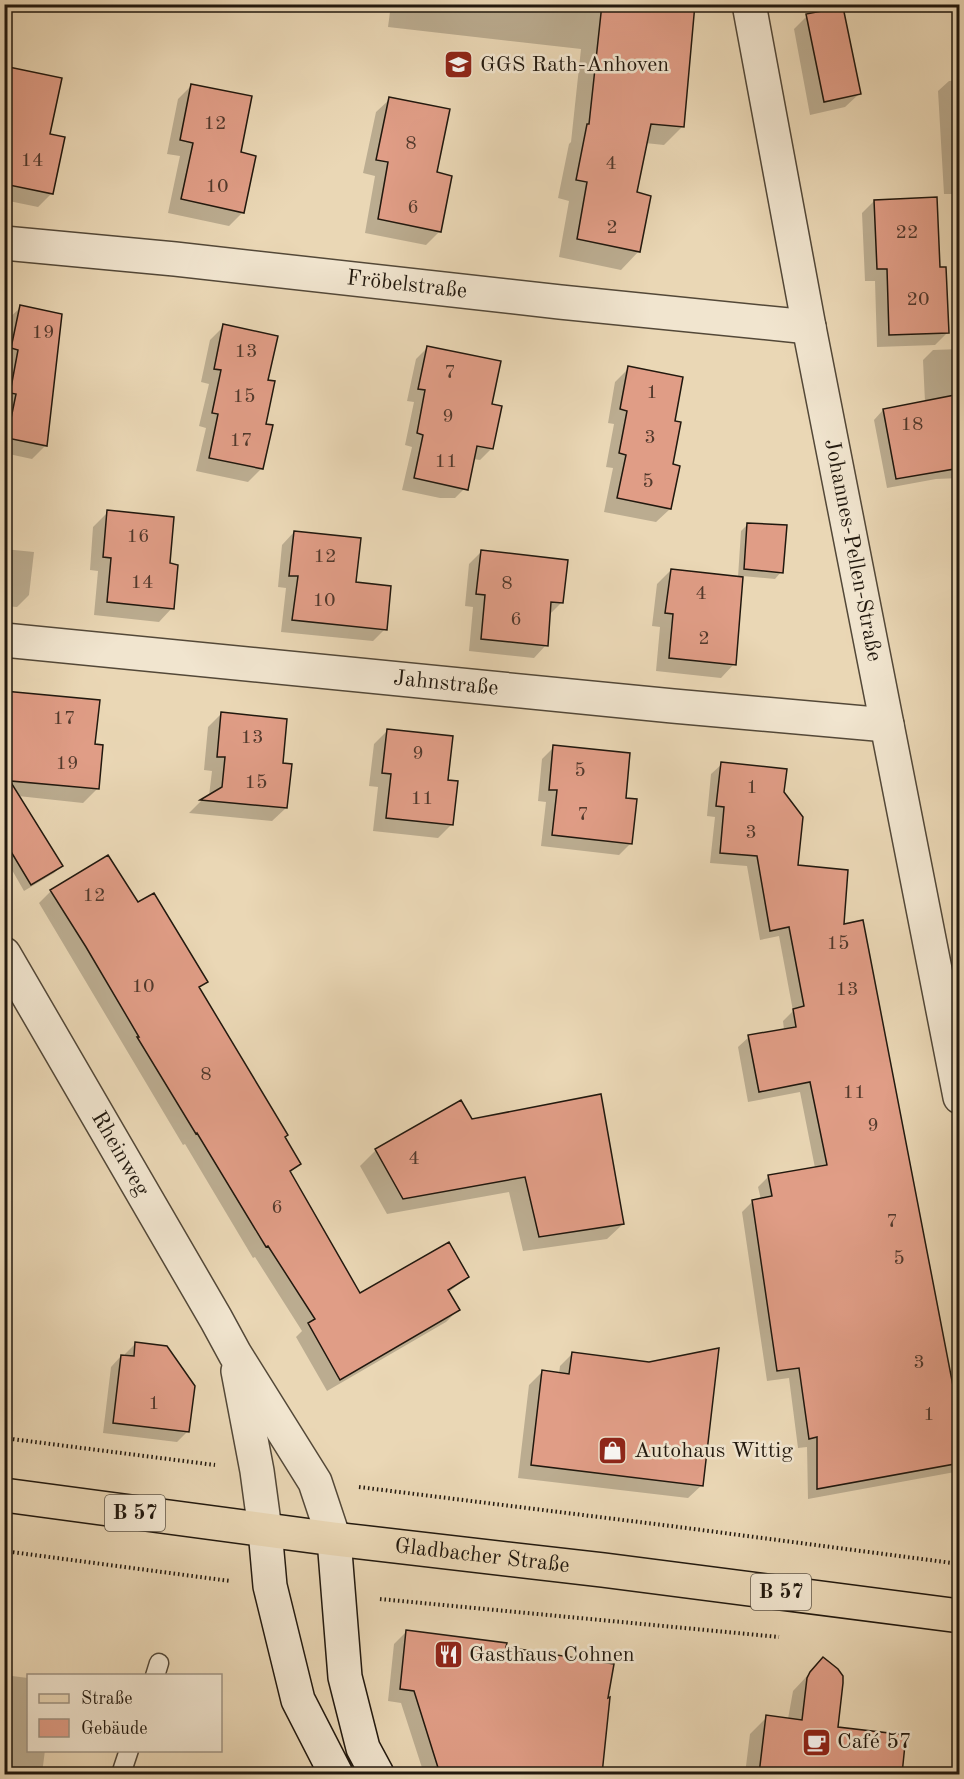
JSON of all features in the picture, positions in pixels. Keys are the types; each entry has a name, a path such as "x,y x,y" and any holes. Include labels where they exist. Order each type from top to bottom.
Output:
{"main road":[{"name":"Gladbacher Straße","path":"4,1495 334,1539 615,1571 960,1616"}],"street":[{"name":"Johannes-Pellen-Straße","path":"749,4 960,1097"},
{"name":"Fröbelstraße","path":"4,243 176,259 810,327"},
{"name":"Jahnstraße","path":"4,640 887,725"},
{"name":"Rheinweg","path":"4,954 211,1308 235,1354 315,1482 334,1539 345,1677 363,1748 377,1774"},
{"name":"Rheinweg","path":"235,1354 265,1530 270,1586 298,1700 336,1774"}],"lane":[{"path":"121,1774 128,1752"}],"path":[{"path":"4,1438 256,1471"},
{"path":"315,1482 960,1564"},
{"path":"4,1551 270,1586"},
{"path":"380,1599 790,1638"}],"building":[{"path":"602,4 695,4 684,127 651,124 637,192 651,196 640,252 577,239 587,182 576,180 587,124 589,124"},
{"path":"843,7 861,94 824,102 806,14"},
{"path":"4,66 62,78 50,134 65,137 53,194 4,184"},
{"path":"191,84 252,96 241,152 256,156 244,213 181,199 193,143 180,140"},
{"path":"389,97 450,109 437,172 452,176 441,232 378,219 388,162 376,160"},
{"path":"937,197 940,267 946,267 949,333 889,335 887,269 877,269 874,200"},
{"path":"20,305 62,314 47,446 7,438 16,394 10,393 18,350 11,348"},
{"path":"223,324 278,336 268,380 275,381 266,424 273,425 263,469 209,458 218,414 212,413 221,370 214,369"},
{"path":"427,346 501,361 492,404 502,406 493,449 477,446 468,490 414,478 423,435 417,433 425,390 418,389"},
{"path":"628,366 683,377 675,421 681,422 673,464 680,466 671,509 617,498 626,455 619,453 627,411 620,409"},
{"path":"960,394 960,468 896,479 883,409"},
{"path":"107,510 174,517 170,563 178,565 174,609 107,602 111,558 103,557"},
{"path":"747,523 787,525 783,573 744,569"},
{"path":"294,531 361,538 356,582 391,586 387,630 292,620 298,576 289,576"},
{"path":"481,550 568,560 563,603 551,602 548,646 481,639 485,595 476,594"},
{"path":"671,569 743,577 736,665 669,658 673,614 665,613"},
{"path":"4,691 100,700 95,744 103,745 99,789 10,781 63,866 31,885 4,840"},
{"path":"221,712 287,719 283,763 292,764 287,808 200,800 222,787 225,757 217,757"},
{"path":"387,729 453,736 448,780 458,781 453,825 386,818 391,774 382,773"},
{"path":"553,745 630,753 626,798 637,799 632,844 552,835 557,790 549,790"},
{"path":"721,762 787,769 784,792 803,817 798,865 848,870 844,924 863,920 960,1422 960,1463 817,1489 817,1437 809,1439 799,1368 777,1371 752,1200 772,1196 768,1175 827,1165 810,1082 759,1092 748,1035 796,1027 793,1009 804,1006 789,927 770,931 757,856 720,853 724,807 716,806"},
{"path":"108,855 138,902 154,893 208,982 199,987 288,1135 285,1137 301,1164 290,1171 360,1293 449,1242 469,1277 448,1290 460,1310 340,1380 308,1323 315,1319 268,1246 266,1247 196,1134 50,890"},
{"path":"601,1094 624,1224 539,1237 525,1177 403,1199 375,1149 461,1100 472,1119"},
{"path":"135,1342 167,1346 195,1386 189,1432 113,1423 121,1355 134,1356"},
{"path":"719,1348 703,1486 531,1465 542,1370 569,1374 572,1352 649,1362"},
{"path":"406,1630 507,1643 506,1647 614,1664 608,1698 610,1697 602,1774 440,1774 414,1691 400,1689"},
{"path":"823,1657 843,1676 838,1727 906,1735 902,1774 759,1774 766,1715 802,1720 807,1678"}],"place":[{"name":"GGS Rath-Anhoven","path":"459,65"},
{"name":"Autohaus Wittig","path":"613,1451"},
{"name":"Gasthaus Cohnen","path":"448,1655"},
{"name":"Café 57","path":"816,1742"}]}
